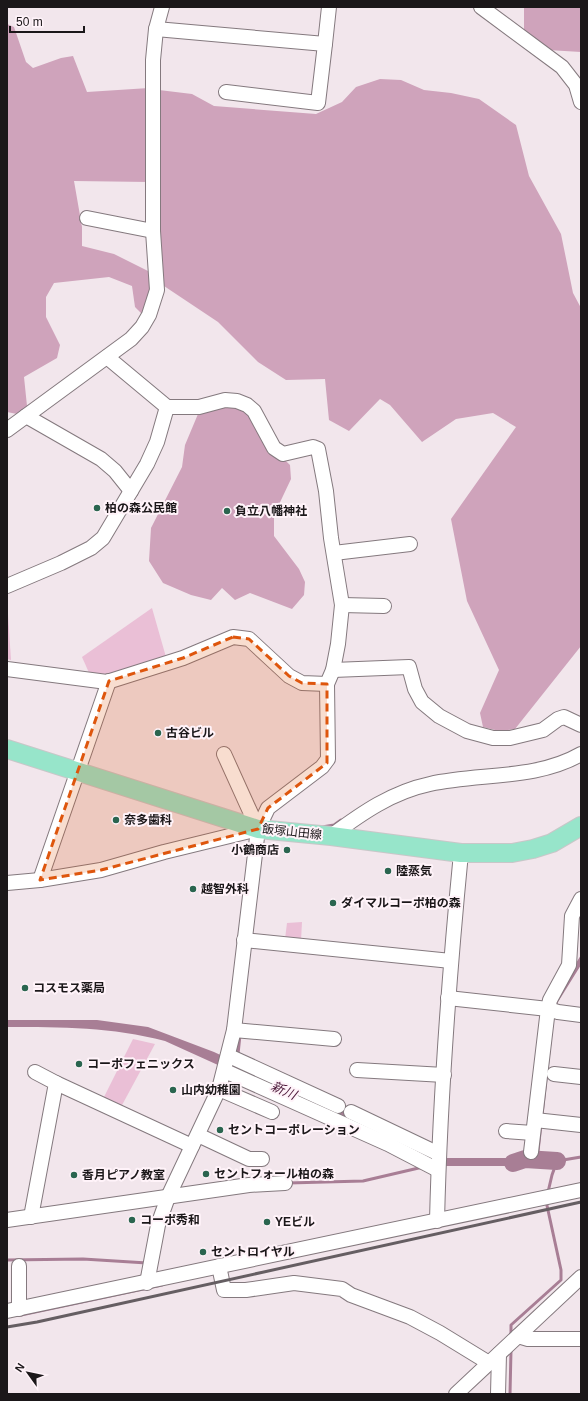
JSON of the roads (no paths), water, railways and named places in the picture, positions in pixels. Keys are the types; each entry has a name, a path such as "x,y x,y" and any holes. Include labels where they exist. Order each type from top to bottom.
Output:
{"main road":[{"name":"飯塚山田線","path":"7,749 258,829 331,836 462,853 512,853 534,849 552,843 581,826"}],"street":[{"path":"7,430 131,339 142,327 149,315 157,290 154,231 153,60 156,29 162,7"},
{"path":"226,92 318,103 329,7"},
{"path":"481,7 562,67 576,84 581,102"},
{"path":"156,29 325,44"},
{"path":"87,218 154,231"},
{"path":"107,357 167,407 199,407 224,400 237,401 254,411 274,448 284,454 313,446 318,449 326,491 342,605 334,670 327,684 327,763 268,808 258,829 234,1030 227,1063 219,1089 168,1197 158,1225 147,1283"},
{"path":"7,586 61,563 91,548 103,538 147,464 157,442 167,407"},
{"path":"7,416 24,417 101,458 115,471 131,490"},
{"path":"334,553 410,544"},
{"path":"342,605 384,606"},
{"path":"7,669 109,681 183,658 233,637 242,637 249,639 289,676 302,683 327,684"},
{"path":"334,670 409,667 415,689 422,702 439,716 467,731 493,738 510,738 543,730 558,719 564,717 581,725"},
{"path":"42,876 109,681"},
{"path":"224,754 258,829"},
{"path":"331,836 367,810 396,793 430,783 532,771 570,760 581,754"},
{"path":"7,883 42,876 101,870 164,852 258,829"},
{"path":"437,1221 450,961 462,853"},
{"path":"531,1152 537,1124 552,1010 550,1000 574,966 572,916 581,899"},
{"path":"244,940 450,961"},
{"path":"448,998 552,1010 581,1015"},
{"path":"234,1030 334,1039"},
{"path":"227,1063 345,1109 439,1162"},
{"path":"227,1063 388,1144 439,1162"},
{"path":"357,1070 444,1075"},
{"path":"35,1072 56,1083 195,1141 249,1159 262,1159"},
{"path":"554,1074 581,1077"},
{"path":"31,1217 56,1083"},
{"path":"219,1089 272,1112"},
{"path":"506,1131 537,1124 581,1125"},
{"path":"7,1220 249,1186 285,1183"},
{"path":"19,1266 13,1310 220,1270 581,1190"},
{"path":"220,1270 224,1290 246,1290 294,1283 342,1289 351,1295 410,1317 440,1333 494,1358"},
{"path":"456,1394 581,1277"},
{"path":"518,1336 528,1339 581,1339"},
{"path":"494,1358 498,1394"}],"water":[{"path":"581,955 581,965 558,1002 554,1019 539,1156 536,1162 520,1162 515,1166 441,1166 165,1041 145,1036 106,1030 7,1027 7,1020 97,1020 148,1027 214,1052 442,1158 519,1158 534,1156 550,1015 558,992"}],"waterway":[{"path":"322,827 334,825 341,820"},
{"path":"238,1054 240,1035"},
{"name":"新川","path":"548,1192 557,1161 581,1157"},
{"name":"新川","path":"513,1163 525,1159 557,1161"},
{"path":"288,1183 363,1181 423,1167"},
{"path":"511,1336 511,1325 561,1280 561,1270 546,1201"},
{"path":"7,1260 83,1259 147,1263"},
{"path":"21,1315 162,1285"},
{"path":"510,1394 511,1350"}],"railway":[{"path":"7,1327 37,1322 581,1202"}],"place":[{"name":"柏の森公民館","path":"97,508"},
{"name":"負立八幡神社","path":"227,511"},
{"name":"古谷ビル","path":"158,733"},
{"name":"奈多歯科","path":"116,820"},
{"name":"小鶴商店","path":"287,850"},
{"name":"陸蒸気","path":"388,871"},
{"name":"越智外科","path":"193,889"},
{"name":"ダイマルコーポ柏の森","path":"333,903"},
{"name":"コスモス薬局","path":"25,988"},
{"name":"コーポフェニックス","path":"79,1064"},
{"name":"山内幼稚園","path":"173,1090"},
{"name":"セントコーポレーション","path":"220,1130"},
{"name":"セントフォール柏の森","path":"206,1174"},
{"name":"香月ピアノ教室","path":"74,1175"},
{"name":"コーポ秀和","path":"132,1220"},
{"name":"YEビル","path":"267,1222"},
{"name":"セントロイヤル","path":"203,1252"}]}
